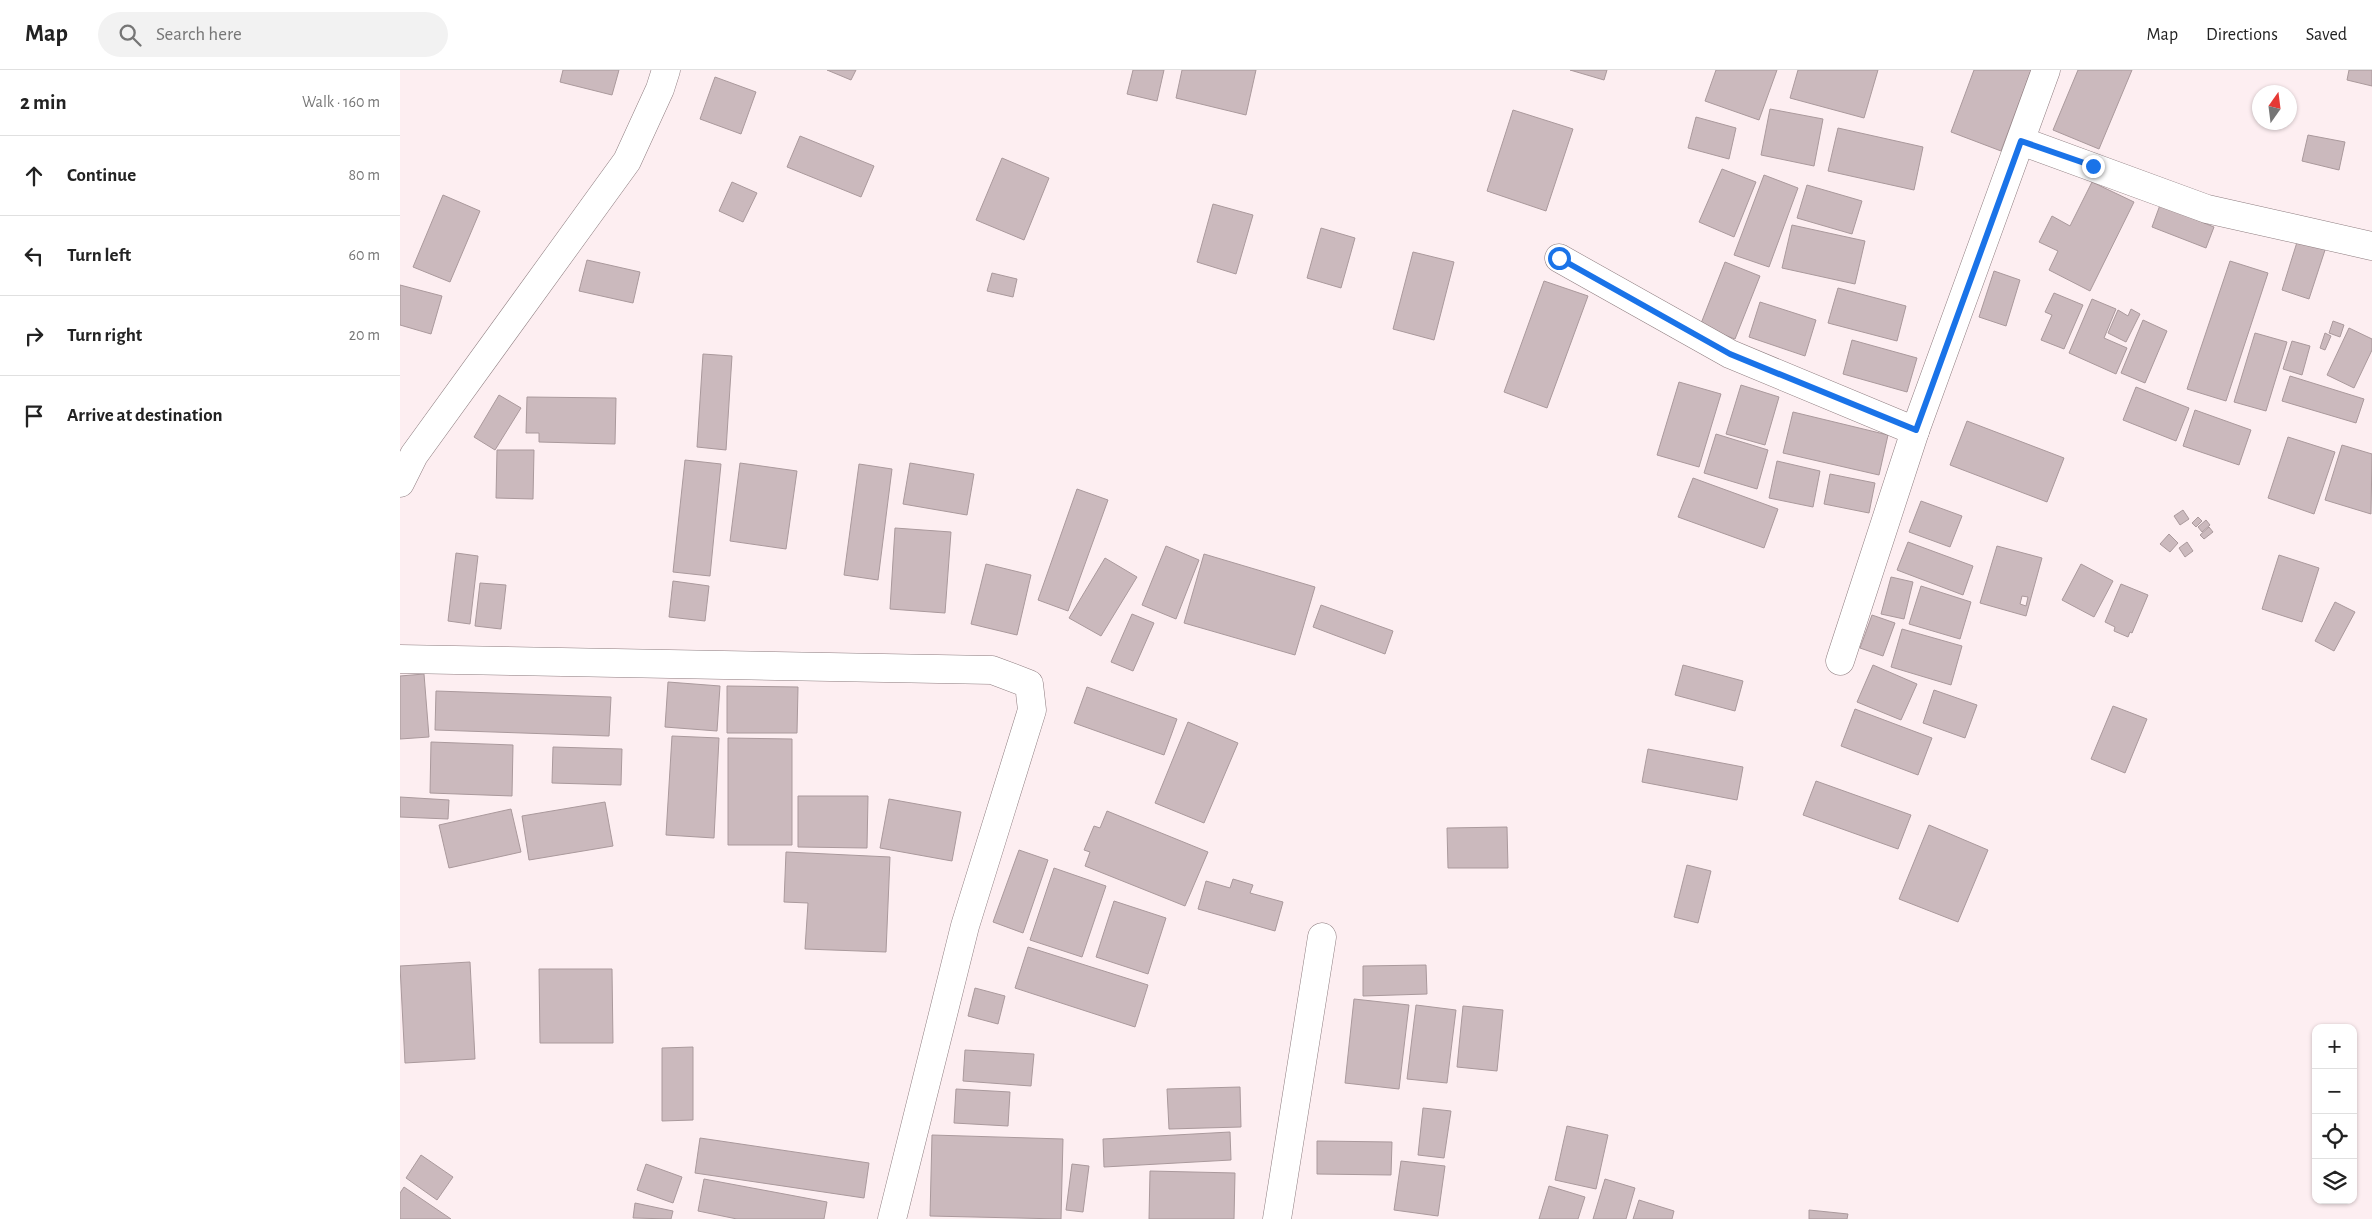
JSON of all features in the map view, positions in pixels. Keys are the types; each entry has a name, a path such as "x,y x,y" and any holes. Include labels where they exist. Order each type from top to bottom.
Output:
{"street":[{"path":"400,483 414,455 628,161 660,89 666,70"},
{"path":"1840,661 1916,430 2046,70"},
{"path":"2021,141 2207,209 2372,246"},
{"path":"1559,258 1730,354 1916,430"},
{"path":"400,659 992,670 1030,684 1032,710 965,926 892,1219"},
{"path":"1277,1219 1322,937"}],"building":[{"path":"563,70 619,70 612,95 560,82"},
{"path":"827,70 856,70 851,80"},
{"path":"1133,70 1164,70 1157,101 1127,94"},
{"path":"1182,70 1256,70 1246,115 1176,98"},
{"path":"1570,70 1607,70 1604,80"},
{"path":"1716,70 1777,70 1759,120 1705,101"},
{"path":"1798,70 1878,70 1864,118 1790,98"},
{"path":"1974,70 2031,70 2001,151 1951,132"},
{"path":"2078,70 2132,70 2099,149 2053,130"},
{"path":"2349,70 2372,70 2372,86 2347,80"},
{"path":"715,77 756,92 741,134 700,119"},
{"path":"1770,109 1823,119 1814,166 1761,155"},
{"path":"1513,110 1573,129 1546,211 1487,191"},
{"path":"1696,117 1736,128 1729,159 1688,148"},
{"path":"1838,128 1923,147 1914,190 1828,171"},
{"path":"2308,135 2345,142 2339,170 2302,161"},
{"path":"800,136 874,166 861,197 787,167"},
{"path":"1002,158 1049,178 1024,240 976,220"},
{"path":"1722,169 1756,182 1734,237 1699,222"},
{"path":"1764,175 1798,188 1769,267 1734,255"},
{"path":"732,182 757,193 743,222 719,211"},
{"path":"2092,182 2134,202 2090,291 2049,270 2058,251 2039,242 2052,216 2070,226"},
{"path":"1807,185 1862,201 1852,234 1797,218"},
{"path":"443,195 480,211 450,282 413,267"},
{"path":"1213,204 1253,215 1236,274 1197,262"},
{"path":"2160,205 2214,227 2206,248 2152,227"},
{"path":"1792,225 1865,241 1855,284 1782,268"},
{"path":"1321,228 1355,238 1341,288 1307,278"},
{"path":"2298,239 2326,247 2309,299 2282,290"},
{"path":"1413,252 1454,262 1434,340 1393,329"},
{"path":"587,260 640,272 633,303 579,291"},
{"path":"2230,261 2268,273 2226,401 2187,389"},
{"path":"1725,262 1760,276 1735,339 1700,326"},
{"path":"1994,271 2020,280 2006,326 1979,317"},
{"path":"992,273 1017,279 1013,297 987,291"},
{"path":"1544,281 1588,296 1547,408 1504,392"},
{"path":"400,285 442,296 431,334 400,325"},
{"path":"1838,288 1906,306 1897,341 1828,323"},
{"path":"2054,293 2083,305 2064,349 2041,340 2052,315 2045,312"},
{"path":"2092,299 2116,309 2104,338 2127,348 2116,374 2069,353"},
{"path":"1760,302 1816,320 1805,356 1749,337"},
{"path":"2131,309 2140,314 2126,342 2108,333 2118,310 2128,316"},
{"path":"2143,320 2167,331 2145,383 2121,373"},
{"path":"2333,321 2344,325 2340,337 2329,333"},
{"path":"2349,328 2372,339 2372,350 2354,388 2327,375"},
{"path":"2255,333 2287,342 2266,411 2234,402"},
{"path":"2325,333 2331,336 2325,350 2320,348"},
{"path":"1852,340 1917,358 1907,392 1843,374"},
{"path":"2292,341 2310,346 2302,375 2283,369"},
{"path":"703,354 732,356 726,450 697,447"},
{"path":"2290,376 2364,399 2356,423 2282,401"},
{"path":"1679,382 1721,394 1699,467 1657,455"},
{"path":"1741,385 1779,397 1765,445 1726,434"},
{"path":"2136,387 2189,408 2176,441 2123,420"},
{"path":"499,395 521,408 495,450 474,437"},
{"path":"527,397 616,398 615,444 539,442 539,433 526,433"},
{"path":"2195,410 2251,430 2239,465 2183,446"},
{"path":"1793,412 1888,435 1879,475 1783,453"},
{"path":"1967,421 2064,458 2047,502 1950,465"},
{"path":"1716,434 1768,450 1757,489 1704,473"},
{"path":"2288,437 2335,452 2314,514 2268,498"},
{"path":"2342,445 2372,454 2371,514 2325,500"},
{"path":"497,450 534,450 533,499 496,498"},
{"path":"685,460 721,464 710,576 673,572"},
{"path":"1777,461 1820,471 1813,507 1769,498"},
{"path":"740,463 797,471 786,549 730,541"},
{"path":"910,463 974,474 967,515 903,504"},
{"path":"859,464 892,469 878,580 844,575"},
{"path":"1830,474 1875,483 1869,513 1824,504"},
{"path":"1693,478 1778,509 1764,548 1678,517"},
{"path":"1077,489 1108,500 1068,611 1038,600"},
{"path":"1921,501 1962,516 1950,547 1909,532"},
{"path":"2183,510 2189,519 2180,525 2174,516"},
{"path":"2198,517 2202,521 2196,527 2192,523"},
{"path":"2206,520 2210,525 2202,532 2198,527"},
{"path":"2209,527 2213,532 2204,539 2200,535"},
{"path":"895,528 951,532 945,613 890,609"},
{"path":"2169,534 2178,543 2170,552 2160,544"},
{"path":"1908,542 1973,566 1963,595 1897,570"},
{"path":"2187,542 2193,551 2185,557 2179,548"},
{"path":"1166,546 1199,560 1176,619 1142,605"},
{"path":"1997,546 2042,558 2026,616 1980,603","holes":["2022,596 2028,597 2026,606 2020,604"]},
{"path":"456,553 478,556 470,624 448,621"},
{"path":"1204,554 1315,587 1295,655 1184,623"},
{"path":"2279,555 2319,568 2302,622 2262,609"},
{"path":"1105,558 1137,577 1101,636 1069,618"},
{"path":"986,564 1031,575 1017,635 971,624"},
{"path":"2081,564 2113,581 2094,617 2062,600"},
{"path":"1891,577 1913,582 1904,619 1881,614"},
{"path":"673,581 709,586 705,621 669,617"},
{"path":"480,583 506,585 501,629 475,626"},
{"path":"2121,584 2148,595 2132,633 2130,632 2128,637 2114,631 2115,627 2105,622"},
{"path":"1921,586 1971,602 1960,639 1909,624"},
{"path":"2335,602 2355,612 2334,651 2315,641"},
{"path":"1321,605 1393,631 1385,654 1313,627"},
{"path":"1132,614 1154,623 1133,671 1111,662"},
{"path":"1872,615 1895,623 1883,656 1860,648"},
{"path":"1902,629 1962,646 1951,685 1891,667"},
{"path":"1683,665 1743,681 1735,711 1675,695"},
{"path":"1873,665 1917,684 1901,720 1857,702"},
{"path":"424,674 429,737 400,739 400,676"},
{"path":"668,682 720,686 717,731 665,727"},
{"path":"727,686 798,687 797,733 727,733"},
{"path":"1087,687 1177,719 1164,755 1074,723"},
{"path":"1934,690 1977,705 1965,738 1923,723"},
{"path":"436,691 611,697 609,736 435,730"},
{"path":"2113,706 2147,719 2125,773 2091,759"},
{"path":"1855,709 1932,738 1918,775 1841,746"},
{"path":"1188,722 1238,743 1204,823 1155,803"},
{"path":"672,736 719,738 714,838 666,835"},
{"path":"728,738 792,739 792,845 728,845"},
{"path":"431,742 513,745 512,796 430,793"},
{"path":"553,747 622,749 621,785 552,783"},
{"path":"1648,749 1743,767 1737,800 1642,782"},
{"path":"1816,781 1911,815 1898,849 1803,815"},
{"path":"798,796 868,796 867,848 798,847"},
{"path":"400,797 449,800 448,819 400,817"},
{"path":"889,799 961,812 952,861 880,848"},
{"path":"605,802 613,846 529,860 522,816"},
{"path":"511,809 521,852 449,868 439,825"},
{"path":"1107,811 1208,852 1185,906 1085,866 1090,852 1084,850 1094,826 1100,828"},
{"path":"1929,825 1988,850 1958,922 1899,899"},
{"path":"1507,827 1508,868 1448,868 1447,828"},
{"path":"1019,850 1048,860 1023,933 993,922"},
{"path":"786,852 890,857 886,952 805,949 808,903 784,902"},
{"path":"1687,865 1711,871 1698,923 1674,917"},
{"path":"1054,868 1106,886 1082,957 1030,940"},
{"path":"1233,879 1253,885 1250,893 1283,902 1275,931 1198,909 1206,881 1230,888"},
{"path":"1114,901 1166,918 1148,974 1096,957"},
{"path":"1028,947 1148,985 1135,1027 1015,988"},
{"path":"470,962 475,1059 405,1063 400,966"},
{"path":"1426,965 1427,994 1363,996 1363,966"},
{"path":"539,969 612,969 613,1043 540,1043"},
{"path":"975,988 1005,996 998,1024 968,1016"},
{"path":"1354,999 1409,1005 1399,1089 1345,1083"},
{"path":"1416,1005 1456,1010 1447,1083 1407,1079"},
{"path":"1463,1006 1503,1010 1497,1071 1457,1067"},
{"path":"693,1047 693,1120 662,1121 662,1048"},
{"path":"965,1050 1034,1054 1031,1086 963,1081"},
{"path":"1240,1087 1241,1127 1169,1129 1167,1089"},
{"path":"956,1089 1010,1092 1008,1126 954,1123"},
{"path":"1423,1108 1451,1111 1444,1158 1418,1155"},
{"path":"1567,1126 1608,1135 1596,1189 1555,1180"},
{"path":"1230,1132 1231,1160 1104,1167 1103,1139"},
{"path":"932,1135 1063,1139 1061,1219 930,1216"},
{"path":"700,1138 869,1163 864,1198 695,1173"},
{"path":"1317,1141 1392,1142 1391,1175 1317,1174"},
{"path":"421,1155 453,1177 437,1200 406,1178"},
{"path":"1401,1161 1445,1166 1438,1216 1394,1210"},
{"path":"646,1164 682,1177 673,1203 637,1190"},
{"path":"1072,1164 1089,1166 1083,1212 1066,1210"},
{"path":"1150,1171 1235,1173 1234,1219 1149,1219"},
{"path":"704,1179 827,1202 824,1219 737,1219 698,1211"},
{"path":"1605,1179 1635,1188 1626,1219 1593,1219"},
{"path":"1549,1186 1585,1197 1578,1219 1539,1219"},
{"path":"404,1187 451,1219 400,1219 400,1193"},
{"path":"1639,1200 1674,1211 1672,1219 1633,1219"},
{"path":"635,1203 673,1211 671,1219 633,1218"},
{"path":"1809,1210 1848,1214 1847,1219 1809,1219"}],"route":[{"path":"1559,258 1730,354 1916,430 2021,141 2093,166"}]}
